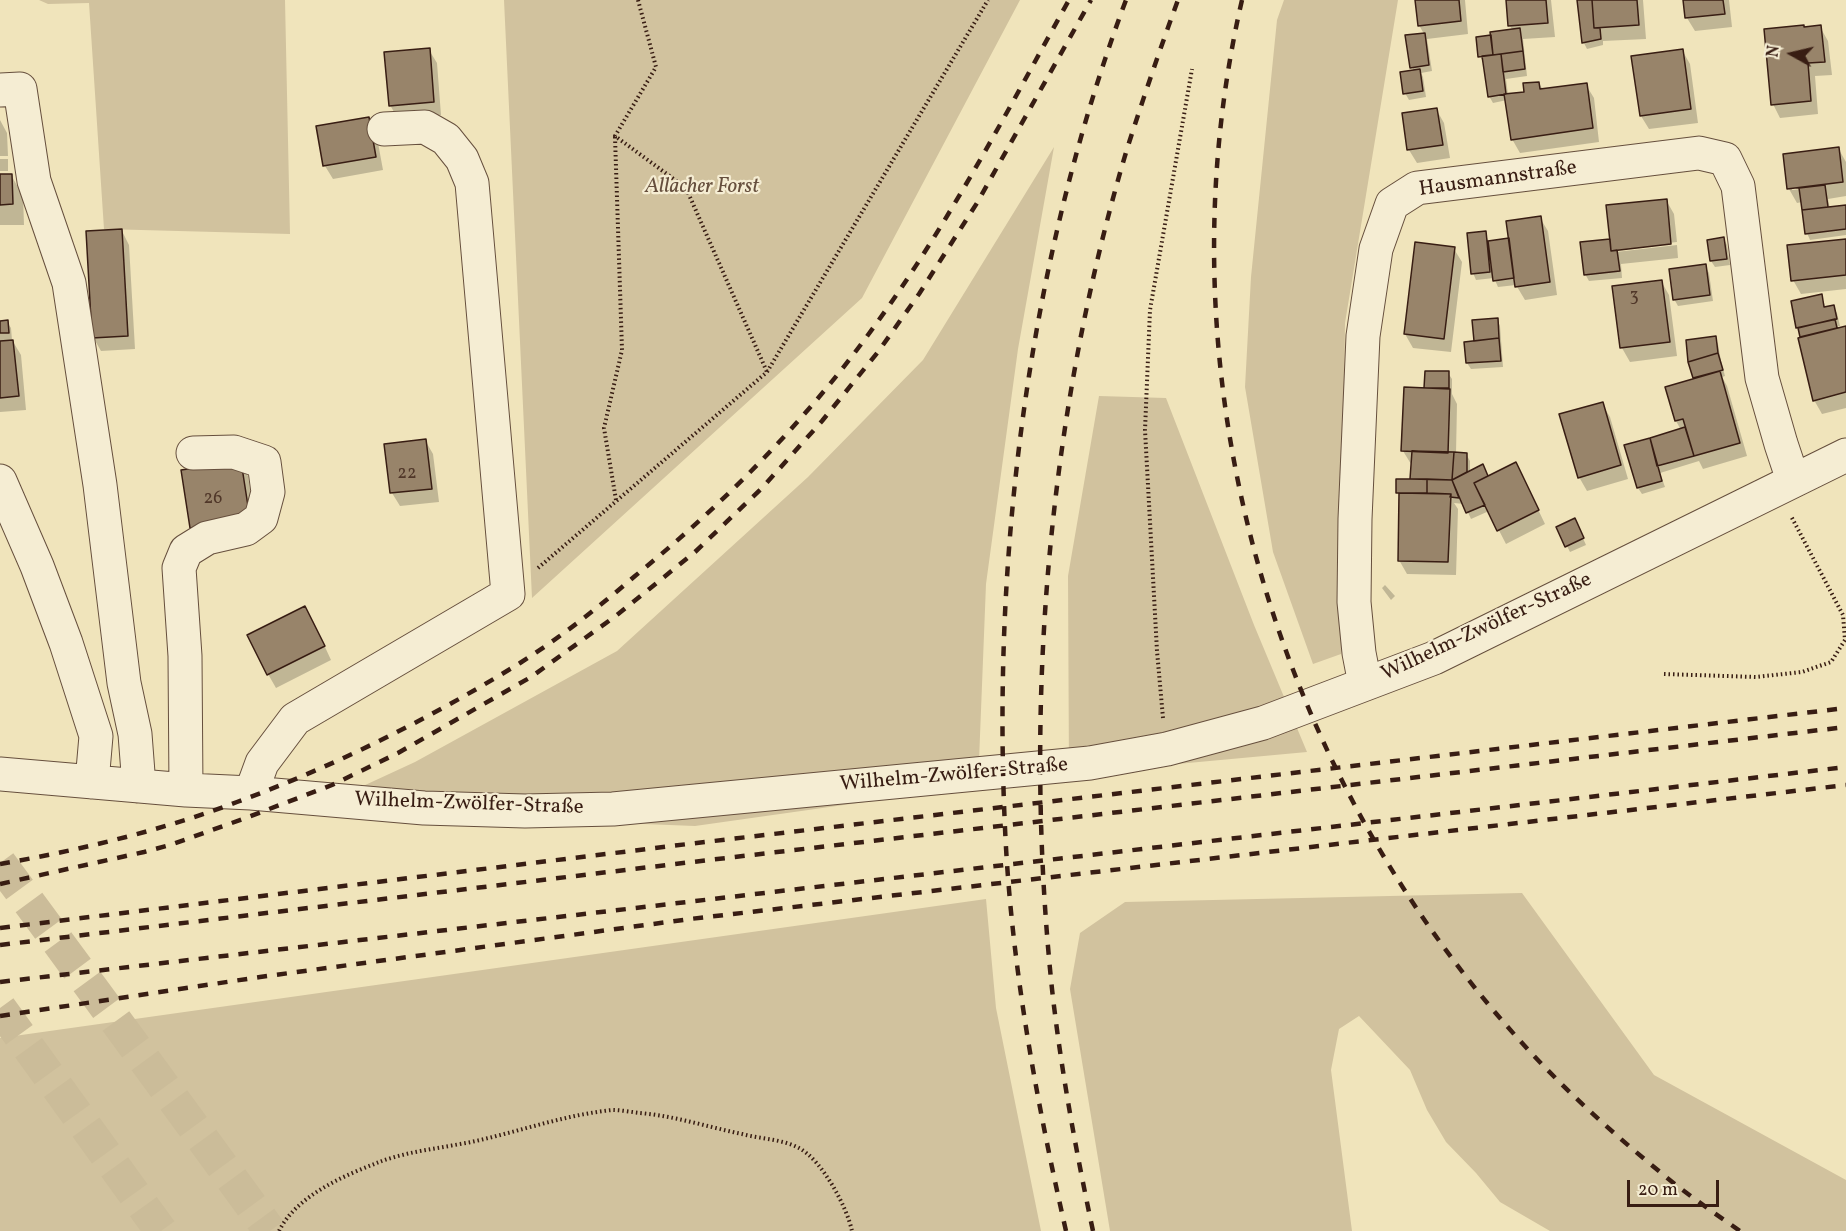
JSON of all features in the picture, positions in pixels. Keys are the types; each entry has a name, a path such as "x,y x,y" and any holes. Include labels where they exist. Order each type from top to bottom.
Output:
{"street":[{"path":"0,90 20,88 34,181 69,283 100,485 123,683 135,734 139,786"},
{"path":"251,793 262,763 295,718 508,594 472,183 462,159 446,139 425,127 384,129"},
{"name":"Hausmannstraße","path":"1365,684 1359,653 1354,602 1355,519 1363,336 1376,249 1392,204 1417,188 1700,153 1725,159 1738,186 1762,378 1781,444 1784,485"},
{"path":"186,790 185,656 179,568 186,551 207,538 246,529 261,518 268,492 264,462 234,452 193,453"},
{"name":"Wilhelm-Zwölfer-Straße","path":"0,774 424,808 525,811 613,809 1090,763 1165,733 1263,723 1434,658 1846,455"},
{"path":"0,481 37,566 66,643 96,736 92,782"}],"path":[{"path":"616,501 604,428 622,350 615,136 656,67 638,0"},
{"path":"508,594 767,372 988,0"},
{"path":"1165,733 1156,639 1145,430 1150,310 1192,69"},
{"path":"615,136 686,188 767,372"},
{"path":"1664,674 1756,677 1802,672 1831,662 1845,640 1843,615 1804,539 1784,485"},
{"path":"1165,733 1174,714"},
{"path":"1152,720 1165,733"},
{"path":"279,1231 291,1212 310,1195 383,1161 513,1133 564,1118 615,1110 689,1121 743,1135 769,1138 800,1149 819,1167 838,1193 852,1231"}],"green space":[{"path":"39,0 285,0 290,234 104,229 89,3 48,4"},
{"name":"Allacher Forst","path":"504,0 1020,0 862,298 532,598"},
{"path":"1284,0 1398,0 1345,323 1341,654 1313,664 1273,552 1245,387 1251,277 1277,20"},
{"path":"1054,147 1018,349 986,584 978,786 695,826 309,811 415,762 617,651 808,477 923,360"},
{"path":"1099,396 1166,398 1254,625 1307,752 1069,774 1068,576"},
{"path":"1522,893 1654,1075 1846,1180 1846,1231 1550,1231 1500,1202 1446,1142 1427,1110 1410,1070 1359,1016 1339,1029 1331,1070 1352,1231 1110,1231 1070,989 1080,933 1125,902"},
{"path":"986,899 996,1008 1041,1231 0,1231 0,1038"}],"building":[{"path":"1415,0 1459,0 1461,21 1418,26"},
{"path":"1506,0 1546,0 1548,23 1508,26"},
{"path":"1577,0 1592,0 1594,28 1600,28 1601,39 1582,43"},
{"path":"1592,0 1637,0 1639,25 1594,28"},
{"path":"1683,0 1723,0 1725,14 1685,18"},
{"path":"1804,25 1804,27 1821,25 1825,62 1808,63 1811,101 1771,105 1764,29"},
{"path":"1520,28 1523,51 1493,55 1490,32"},
{"path":"1425,33 1429,65 1410,68 1405,35"},
{"path":"1491,35 1493,55 1478,57 1476,37"},
{"path":"430,48 434,102 389,106 384,52"},
{"path":"1683,49 1691,109 1640,116 1631,56"},
{"path":"1523,51 1525,69 1503,72 1501,54"},
{"path":"1501,54 1506,94 1488,97 1482,56"},
{"path":"1420,69 1423,91 1403,94 1400,72"},
{"path":"1539,82 1540,89 1587,83 1593,128 1511,140 1504,94 1524,92 1523,83"},
{"path":"1437,108 1443,145 1407,150 1402,113"},
{"path":"369,117 376,157 323,166 316,126"},
{"path":"1839,147 1843,182 1787,189 1783,154"},
{"path":"0,174 12,174 13,204 0,205"},
{"path":"1825,185 1828,207 1802,210 1799,188"},
{"path":"1667,199 1671,244 1611,251 1606,205"},
{"path":"1846,205 1846,229 1805,234 1802,210"},
{"path":"1541,216 1550,282 1515,287 1506,221"},
{"path":"122,229 128,336 92,338 86,231"},
{"path":"1486,231 1490,272 1471,274 1467,233"},
{"path":"1724,237 1727,259 1710,261 1707,240"},
{"path":"1509,238 1514,278 1493,281 1488,241"},
{"path":"1610,239 1611,251 1617,250 1620,271 1584,275 1580,242"},
{"path":"1846,239 1846,275 1791,281 1787,245"},
{"path":"1415,242 1455,247 1444,339 1404,334"},
{"path":"1706,264 1710,295 1673,300 1669,269"},
{"path":"1662,280 1670,342 1620,348 1612,286"},
{"path":"1822,294 1824,307 1834,305 1837,319 1796,328 1791,301"},
{"path":"1498,318 1499,338 1474,341 1472,320"},
{"path":"1835,319 1837,328 1800,337 1798,328"},
{"path":"8,320 9,333 0,333 0,321"},
{"path":"1846,326 1846,392 1813,401 1798,338"},
{"path":"1716,336 1718,353 1688,362 1686,340"},
{"path":"1499,338 1501,361 1466,363 1464,342"},
{"path":"13,340 19,396 0,398 0,341"},
{"path":"1718,353 1723,370 1693,378 1688,362"},
{"path":"1425,371 1449,371 1449,388 1424,388"},
{"path":"1720,371 1740,443 1694,456 1683,419 1675,421 1665,387"},
{"path":"1404,387 1450,389 1448,453 1401,451"},
{"path":"1603,402 1621,465 1578,478 1559,414"},
{"path":"1685,427 1694,456 1657,466 1650,438"},
{"path":"1650,438 1662,481 1637,488 1624,445"},
{"path":"426,439 432,489 390,493 384,444"},
{"path":"1412,451 1454,452 1452,480 1410,479"},
{"path":"1454,452 1467,453 1467,472 1452,480"},
{"path":"241,461 250,519 190,528 181,470"},
{"path":"1516,462 1539,510 1497,531 1474,483"},
{"path":"1483,464 1488,476 1474,483 1485,505 1466,513 1452,480"},
{"path":"1396,479 1427,479 1427,493 1396,493"},
{"path":"1427,479 1452,480 1459,498 1450,497 1451,494 1427,493"},
{"path":"1399,493 1451,494 1448,562 1398,561"},
{"path":"1575,518 1584,538 1565,547 1556,527"},
{"path":"305,606 325,646 267,675 247,635"}],"tunnel":[{"path":"0,863 270,1231"},
{"path":"0,1008 161,1231"}],"railway":[{"path":"0,864 90,846 149,831 237,802 310,773 382,740 452,703 520,663 608,599 728,494 786,435 840,372 894,299 947,215 1069,0"},
{"path":"0,884 170,845 332,785 398,753 531,677 617,615 695,552 762,488 822,421 878,352 919,294 977,203 1091,0"},
{"path":"1066,1231 1026,1031 1008,879 1002,724 1005,619 1012,513 1024,408 1042,303 1064,200 1092,99 1126,0"},
{"path":"1093,1231 1060,1050 1052,989 1044,884 1040,778 1042,672 1049,565 1060,459 1077,354 1100,251 1127,149 1178,0"},
{"path":"1242,0 1220,136 1214,273 1226,409 1252,544 1295,674 1351,799 1422,916 1506,1025 1561,1083 1619,1138 1679,1187 1740,1231"},
{"path":"0,928 688,844 1846,708"},
{"path":"0,945 1846,727"},
{"path":"0,982 1846,767"},
{"path":"0,1016 260,977 690,919 1846,785"}]}
